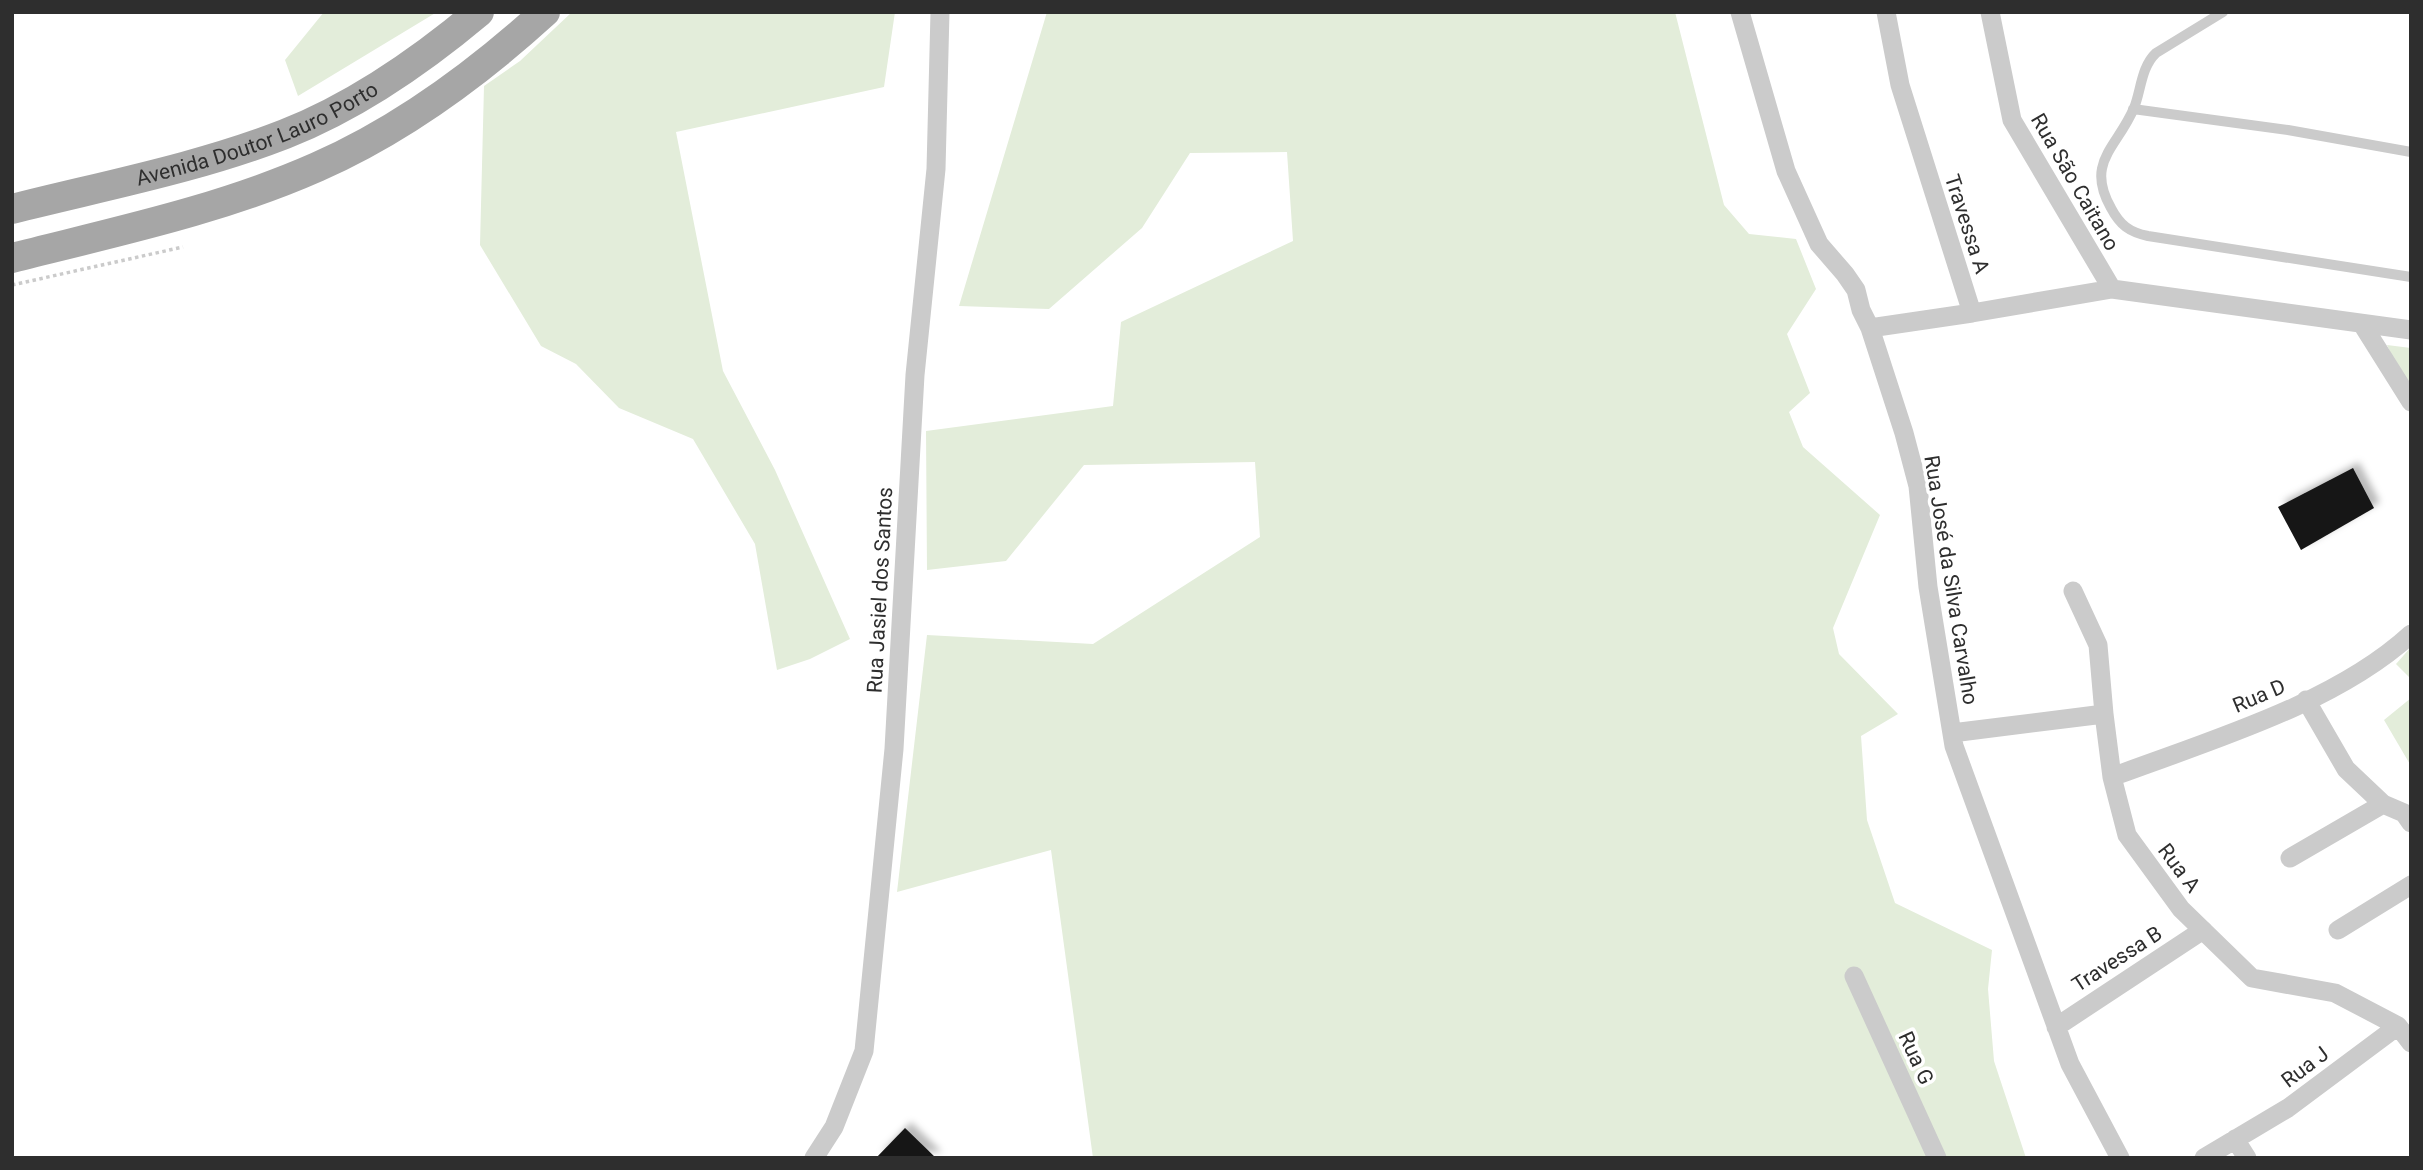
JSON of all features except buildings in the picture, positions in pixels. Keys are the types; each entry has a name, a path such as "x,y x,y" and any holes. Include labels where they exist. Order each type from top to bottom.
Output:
{"main road":[{"name":"Avenida Doutor Lauro Porto","path":"19,207 227,154 287,133 342,107 398,72 480,12"},
{"path":"19,207 23,256 245,195 318,167 383,133 503,50 545,12"}],"street":[{"name":"Rua Jasiel dos Santos","path":"814,1158 834,1127 864,1051 894,749 915,375 936,169 940,12"},
{"name":"Rua José da Silva Carvalho","path":"1740,12 1786,171 1819,244 1856,290 1904,433 1918,486 1928,587 1954,746 2070,1064 2120,1158"},
{"name":"Travessa A","path":"1886,12 1900,85 1972,313"},
{"name":"Rua São Caitano","path":"1990,12 2012,120 2112,289"},
{"path":"1870,328 2112,289 2411,330"},
{"path":"2362,324 2411,402"},
{"name":"Rua A","path":"2073,591 2098,645 2112,777 2127,835 2181,909 2252,978 2335,993 2398,1026 2411,1043"},
{"name":"Rua D","path":"2112,777 2279,714 2366,668 2395,649 2411,634"},
{"path":"2306,700 2346,769 2383,804 2404,813 2411,823"},
{"path":"1952,733 2104,714"},
{"path":"2290,858 2383,804"},
{"path":"2338,930 2411,885"},
{"name":"Travessa B","path":"2056,1027 2203,930"},
{"name":"Rua G","path":"1854,976 1937,1158"},
{"name":"Rua J","path":"2235,1139 2288,1108 2398,1026"},
{"path":"2204,1158 2235,1139 2247,1158"}],"lane":[{"path":"2223,12 2152,57 2133,110 2100,172 2101,184 2119,222 2127,229 2148,236 2411,277"},
{"path":"2133,110 2288,130 2411,152"}],"path":[{"path":"12,285 183,247"}],"green space":[{"path":"324,12 437,12 298,96 285,60"},
{"path":"572,12 895,12 884,87 676,132 723,371 775,470 850,639 810,659 777,670 755,544 693,439 619,408 576,364 541,346 480,245 484,86 520,61"},
{"path":"1047,12 1675,12 1724,205 1749,234 1796,239 1816,289 1787,334 1810,393 1789,412 1803,447 1880,515 1833,628 1839,654 1898,714 1861,736 1867,820 1895,903 1992,950 1988,989 1994,1061 2026,1158 1093,1158 1051,850 897,892 927,635 1093,644 1260,537 1255,462 1084,465 1006,561 927,570 926,431 1113,406 1121,322 1293,241 1287,152 1190,153 1142,228 1049,309 959,306"},
{"path":"2387,345 2411,348 2411,398"},
{"path":"2411,647 2411,679 2396,664"},
{"path":"2411,698 2411,766 2384,720"}]}
